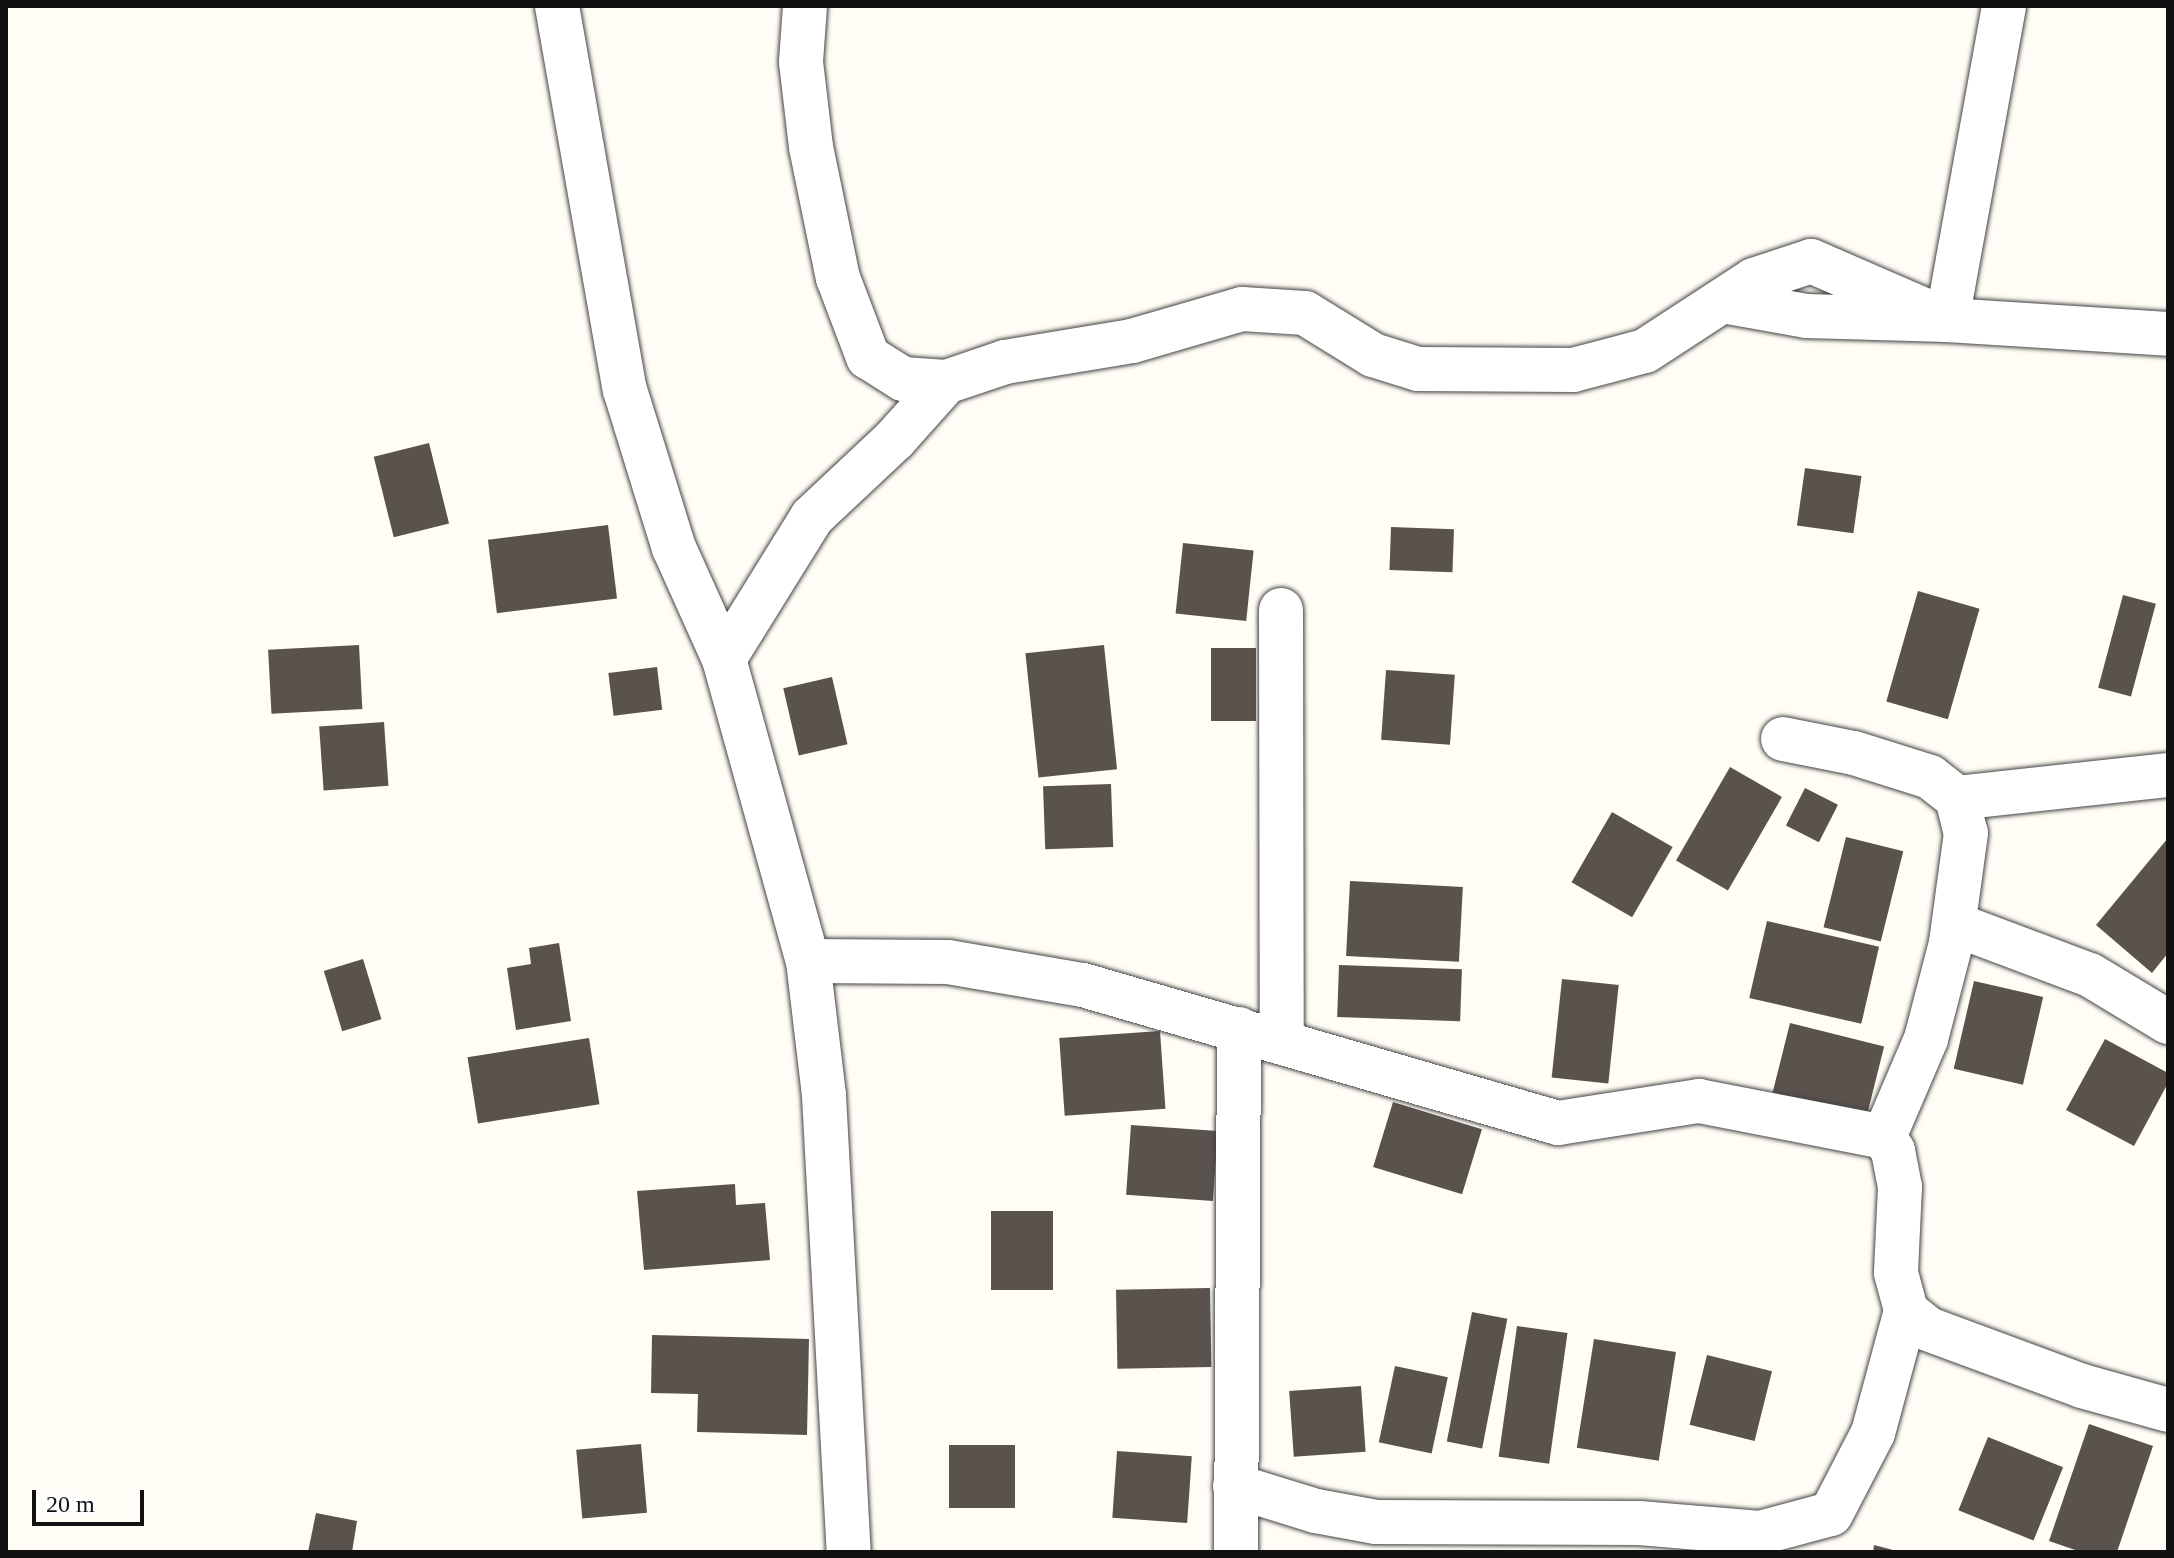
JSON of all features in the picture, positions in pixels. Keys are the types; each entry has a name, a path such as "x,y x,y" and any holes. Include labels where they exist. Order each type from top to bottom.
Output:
{"street":[{"path":"557,6 625,390 674,548 724,659 808,961 824,1096 849,1552"},
{"path":"805,6 801,62 811,147 838,278 868,357 903,379 946,382 1005,362 1132,341 1242,309 1305,313 1373,355 1418,369 1573,370 1645,351 1777,268 1811,261 1947,320 2168,334"},
{"path":"1947,320 2004,6"},
{"path":"724,659 812,517 895,439 946,382"},
{"path":"1281,610 1282,1042"},
{"path":"1783,739 1890,762 1930,777 1957,798 1966,833 1954,924 1926,1039 1884,1137"},
{"path":"1957,798 2168,775"},
{"path":"1954,924 2090,975 2168,1022"},
{"path":"808,961 948,962 1083,985 1558,1123 1699,1101 1884,1137 1893,1151 1900,1187 1896,1273 1906,1311 1873,1433 1831,1514 1774,1529 1376,1522 1316,1511 1235,1486"},
{"path":"1236,1552 1239,1029"},
{"path":"1906,1311 1928,1329 2082,1386 2165,1401"}],"building":[{"path":"429,443 449,524 394,537 374,457"},
{"path":"1805,468 1861,476 1853,533 1797,525"},
{"path":"608,525 617,598 497,613 488,540"},
{"path":"1391,527 1454,529 1452,572 1389,570"},
{"path":"1183,543 1254,550 1246,621 1176,614"},
{"path":"1918,591 1980,609 1948,719 1886,702"},
{"path":"2123,595 2156,604 2131,697 2098,688"},
{"path":"359,645 362,709 271,714 268,650"},
{"path":"1104,645 1117,769 1038,778 1025,653"},
{"path":"1211,648 1256,648 1256,721 1211,721"},
{"path":"657,667 662,710 614,716 608,673"},
{"path":"1386,670 1455,675 1450,745 1381,740"},
{"path":"832,677 848,744 799,755 783,688"},
{"path":"384,722 388,786 324,790 319,727"},
{"path":"1730,767 1782,797 1728,891 1676,861"},
{"path":"1111,784 1113,847 1045,849 1043,786"},
{"path":"1805,788 1838,805 1819,842 1786,825"},
{"path":"1612,812 1673,847 1632,917 1572,882"},
{"path":"1846,837 1903,851 1881,942 1824,927"},
{"path":"2168,838 2168,953 2152,973 2096,925"},
{"path":"1350,881 1463,887 1459,962 1346,956"},
{"path":"1767,921 1879,947 1861,1024 1749,998"},
{"path":"559,943 571,1021 516,1030 507,968 531,964 529,948"},
{"path":"363,959 381,1019 342,1031 324,971"},
{"path":"1339,965 1462,969 1460,1021 1337,1017"},
{"path":"1562,979 1619,985 1608,1083 1552,1077"},
{"path":"1974,981 2043,997 2023,1085 1954,1069"},
{"path":"1790,1023 1884,1046 1867,1116 1773,1093"},
{"path":"1160,1031 1165,1109 1065,1116 1059,1038"},
{"path":"589,1038 599,1104 478,1123 468,1057"},
{"path":"2105,1039 2168,1073 2168,1083 2134,1146 2066,1110"},
{"path":"1393,1102 1482,1129 1462,1194 1373,1167"},
{"path":"1131,1125 1218,1131 1213,1201 1126,1195"},
{"path":"735,1184 736,1205 765,1203 770,1260 644,1270 637,1191"},
{"path":"991,1211 1053,1211 1053,1290 991,1290"},
{"path":"1210,1288 1211,1367 1117,1369 1116,1290"},
{"path":"1472,1312 1507,1319 1482,1448 1447,1442"},
{"path":"1517,1326 1568,1333 1549,1464 1499,1457"},
{"path":"652,1335 809,1339 807,1435 697,1432 698,1394 651,1393"},
{"path":"1594,1339 1676,1352 1659,1461 1577,1448"},
{"path":"1707,1355 1772,1371 1755,1441 1690,1425"},
{"path":"1395,1366 1448,1377 1432,1454 1379,1442"},
{"path":"1361,1386 1366,1452 1294,1457 1289,1391"},
{"path":"2089,1424 2153,1446 2117,1552 2081,1552 2049,1541"},
{"path":"1988,1437 2063,1467 2034,1541 1958,1510"},
{"path":"641,1444 647,1513 582,1518 576,1450"},
{"path":"949,1445 1015,1445 1015,1508 949,1508"},
{"path":"1117,1451 1192,1456 1187,1523 1112,1518"},
{"path":"316,1513 357,1521 352,1552 308,1552"},
{"path":"1874,1545 1897,1551 1897,1552 1873,1552"}]}
